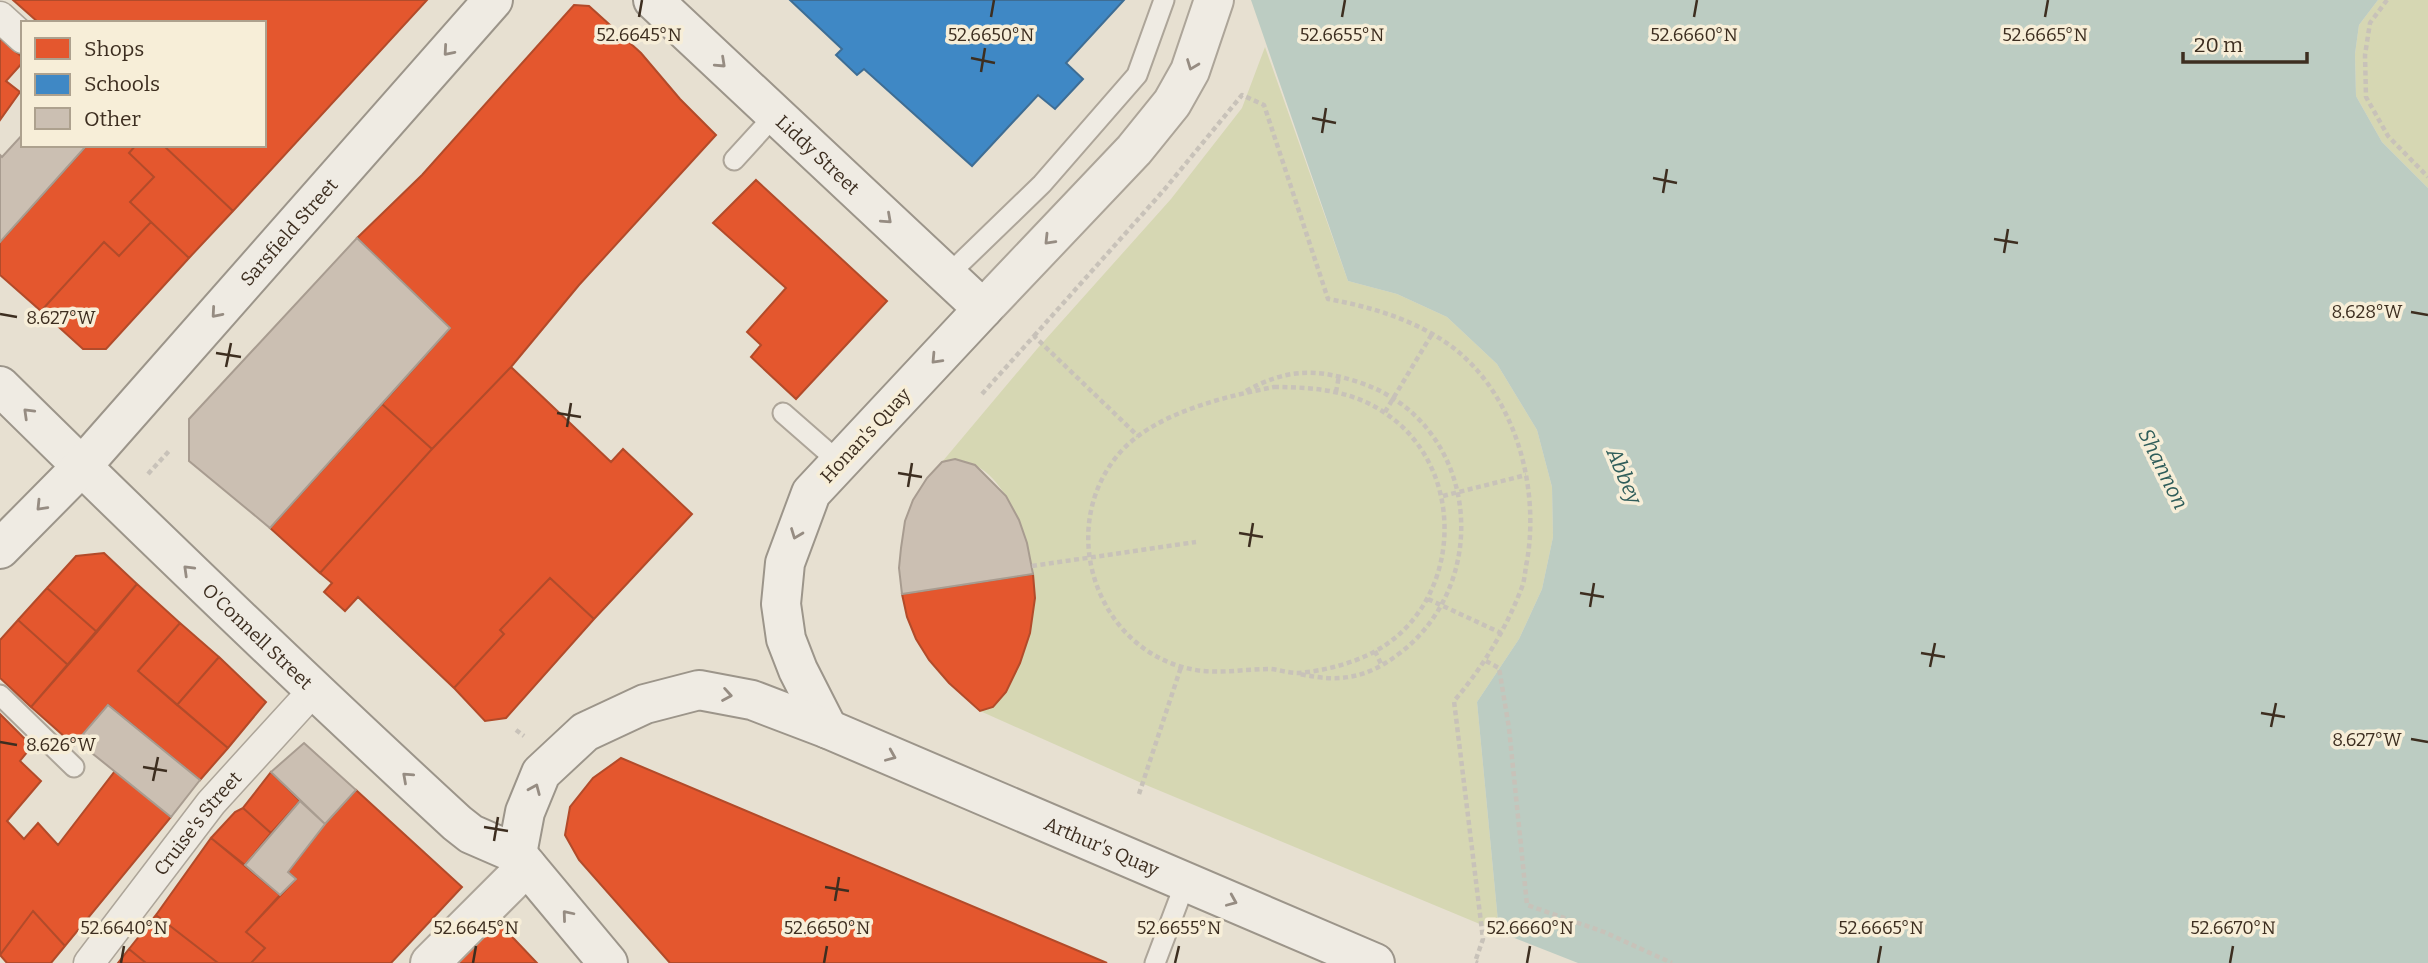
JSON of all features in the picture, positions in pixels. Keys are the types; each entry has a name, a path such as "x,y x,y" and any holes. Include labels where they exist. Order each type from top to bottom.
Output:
{"main road":[{"name":"Sarsfield Street","path":"0,549 83,465 493,0"},
{"name":"Liddy Street","path":"653,0 983,309"},
{"name":"Honan's Quay","path":"828,729 798,670 786,639 781,604 785,563 811,493 1134,150 1172,103 1190,71 1214,0"},
{"name":"O'Connell Street","path":"0,386 313,691 471,834 522,860"},
{"path":"430,963 522,860 525,812 541,773 585,732 645,705 699,690 752,700 828,729"},
{"name":"Arthur's Quay","path":"828,729 1375,963"},
{"path":"522,860 608,963"}],"street":[{"path":"0,17 21,36"},
{"name":"Cruise's Street","path":"89,963 211,803 313,691"}],"lane":[{"path":"947,275 1042,184 1137,75 1164,0"},
{"path":"734,160 775,115"},
{"path":"783,413 839,462"},
{"path":"0,695 74,767"},
{"path":"1155,963 1186,881"}],"path":[{"path":"2387,0 2370,23 2365,55 2366,97 2388,136 2428,177"},
{"path":"982,394 1164,190 1242,95 1264,105 1328,299 1385,312 1433,334 1453,347 1480,375 1500,403 1514,433 1527,475 1531,534 1522,585 1486,661 1454,701 1483,939 1475,962 1478,963"},
{"path":"1385,412 1433,334"},
{"path":"1034,336 1138,436"},
{"path":"1241,393 1266,380 1306,371 1339,376 1372,386 1408,408 1426,427 1444,454 1463,514 1455,578 1442,606 1417,639 1382,666 1353,678 1318,678 1272,669 1225,672 1181,667 1147,650 1123,630 1092,578 1088,524 1098,487 1116,457 1138,436 1157,423 1241,393 1273,387 1306,387 1365,401 1404,427 1422,449 1443,496 1444,550 1438,576 1428,599 1405,628 1375,651 1344,665 1296,673"},
{"path":"1336,392 1339,376"},
{"path":"1443,496 1527,475"},
{"path":"1032,566 1196,542"},
{"path":"1428,599 1501,633"},
{"path":"1375,651 1382,666"},
{"path":"1486,661 1499,668 1509,728 1527,905 1604,932 1672,963"},
{"path":"1139,794 1181,667"}],"green space":[{"path":"2378,0 2428,0 2428,188 2382,142 2356,96 2355,54 2359,25"},
{"path":"1265,47 1348,281 1397,294 1447,317 1497,364 1537,430 1552,487 1553,537 1542,589 1519,639 1477,702 1499,932 1146,785 980,711 1001,697 1012,681 1023,656 1033,616 1033,576 1021,529 998,485 983,470 964,461 942,462 1037,349 1171,199 1242,108"}],"water":[{"path":"1251,0 2378,0 2359,25 2355,54 2356,96 2382,142 2428,188 2428,963 1578,963 1499,932 1477,702 1519,639 1542,589 1553,537 1552,487 1537,430 1497,364 1447,317 1397,294 1348,281"}],"building: Shops":[{"path":"13,0 427,0 233,211 165,147 266,147 266,21 37,21"},
{"path":"574,5 589,6 641,53 680,99 716,135 579,285 511,367 432,449 382,404 450,328 357,238 422,175"},
{"path":"0,38 21,56 21,64 6,81 20,92 0,120"},
{"path":"85,147 134,147 129,153 154,177 130,202 151,222 119,256 104,242 41,311 0,275 0,242"},
{"path":"134,147 165,147 233,211 189,258 130,202 154,177 129,153"},
{"path":"756,180 887,301 796,399 751,357 761,345 747,332 786,288 713,223"},
{"path":"151,222 189,258 106,349 83,349 41,311 104,242 119,256"},
{"path":"511,367 611,462 623,449 692,514 594,619 550,578 500,630 504,634 454,688 358,597 345,611 324,592 332,583 320,573 432,449"},
{"path":"382,404 432,449 320,573 270,528"},
{"path":"104,553 137,584 97,632 47,588 76,556"},
{"path":"1033,574 1035,598 1030,633 1020,663 1006,692 993,707 980,711 949,683 929,660 907,617 902,594"},
{"path":"550,578 594,619 506,718 485,721 454,688 504,634 500,630"},
{"path":"137,584 180,623 138,671 228,748 200,780 108,705 74,745 31,707"},
{"path":"47,588 97,632 68,665 18,620"},
{"path":"18,620 68,665 31,707 0,678 0,640"},
{"path":"180,623 219,657 177,705 138,671"},
{"path":"219,657 266,702 228,748 177,705"},
{"path":"0,714 32,746 20,761 41,781 7,821 24,839 38,823 58,845 115,771 171,817 65,946 33,911 0,955"},
{"path":"621,758 1107,963 670,963 579,860 565,835 570,807 593,778"},
{"path":"271,772 300,801 271,833 243,808"},
{"path":"356,790 462,887 391,963 251,963 265,948 246,932 296,879 288,872 325,824"},
{"path":"243,808 271,833 245,865 211,838 235,812"},
{"path":"211,838 280,895 246,932 265,948 251,963 218,963 156,915"},
{"path":"33,911 65,946 51,963 7,963 0,955"},
{"path":"156,915 218,963 146,963 129,949"},
{"path":"499,923 537,963 456,963"},
{"path":"129,949 146,963 118,963"}],"building: Schools":[{"path":"790,0 1124,0 1066,63 1083,79 1055,109 1038,95 972,166 864,69 857,75 836,55 842,49"}],"building: Other":[{"path":"21,136 21,147 85,147 0,242 0,155 2,157"},
{"path":"357,238 450,328 270,528 189,461 189,419"},
{"path":"955,459 975,465 1006,496 1027,543 1033,574 902,594 899,568 901,548 905,521 913,500 927,478 942,462"},
{"path":"108,705 200,780 171,817 77,741"},
{"path":"304,743 356,790 325,824 271,772"},
{"path":"300,801 325,824 288,872 296,879 280,895 245,865"}],"water label":[{"name":"Shannon","path":"2163,469"},
{"name":"Abbey","path":"1624,476"}]}
